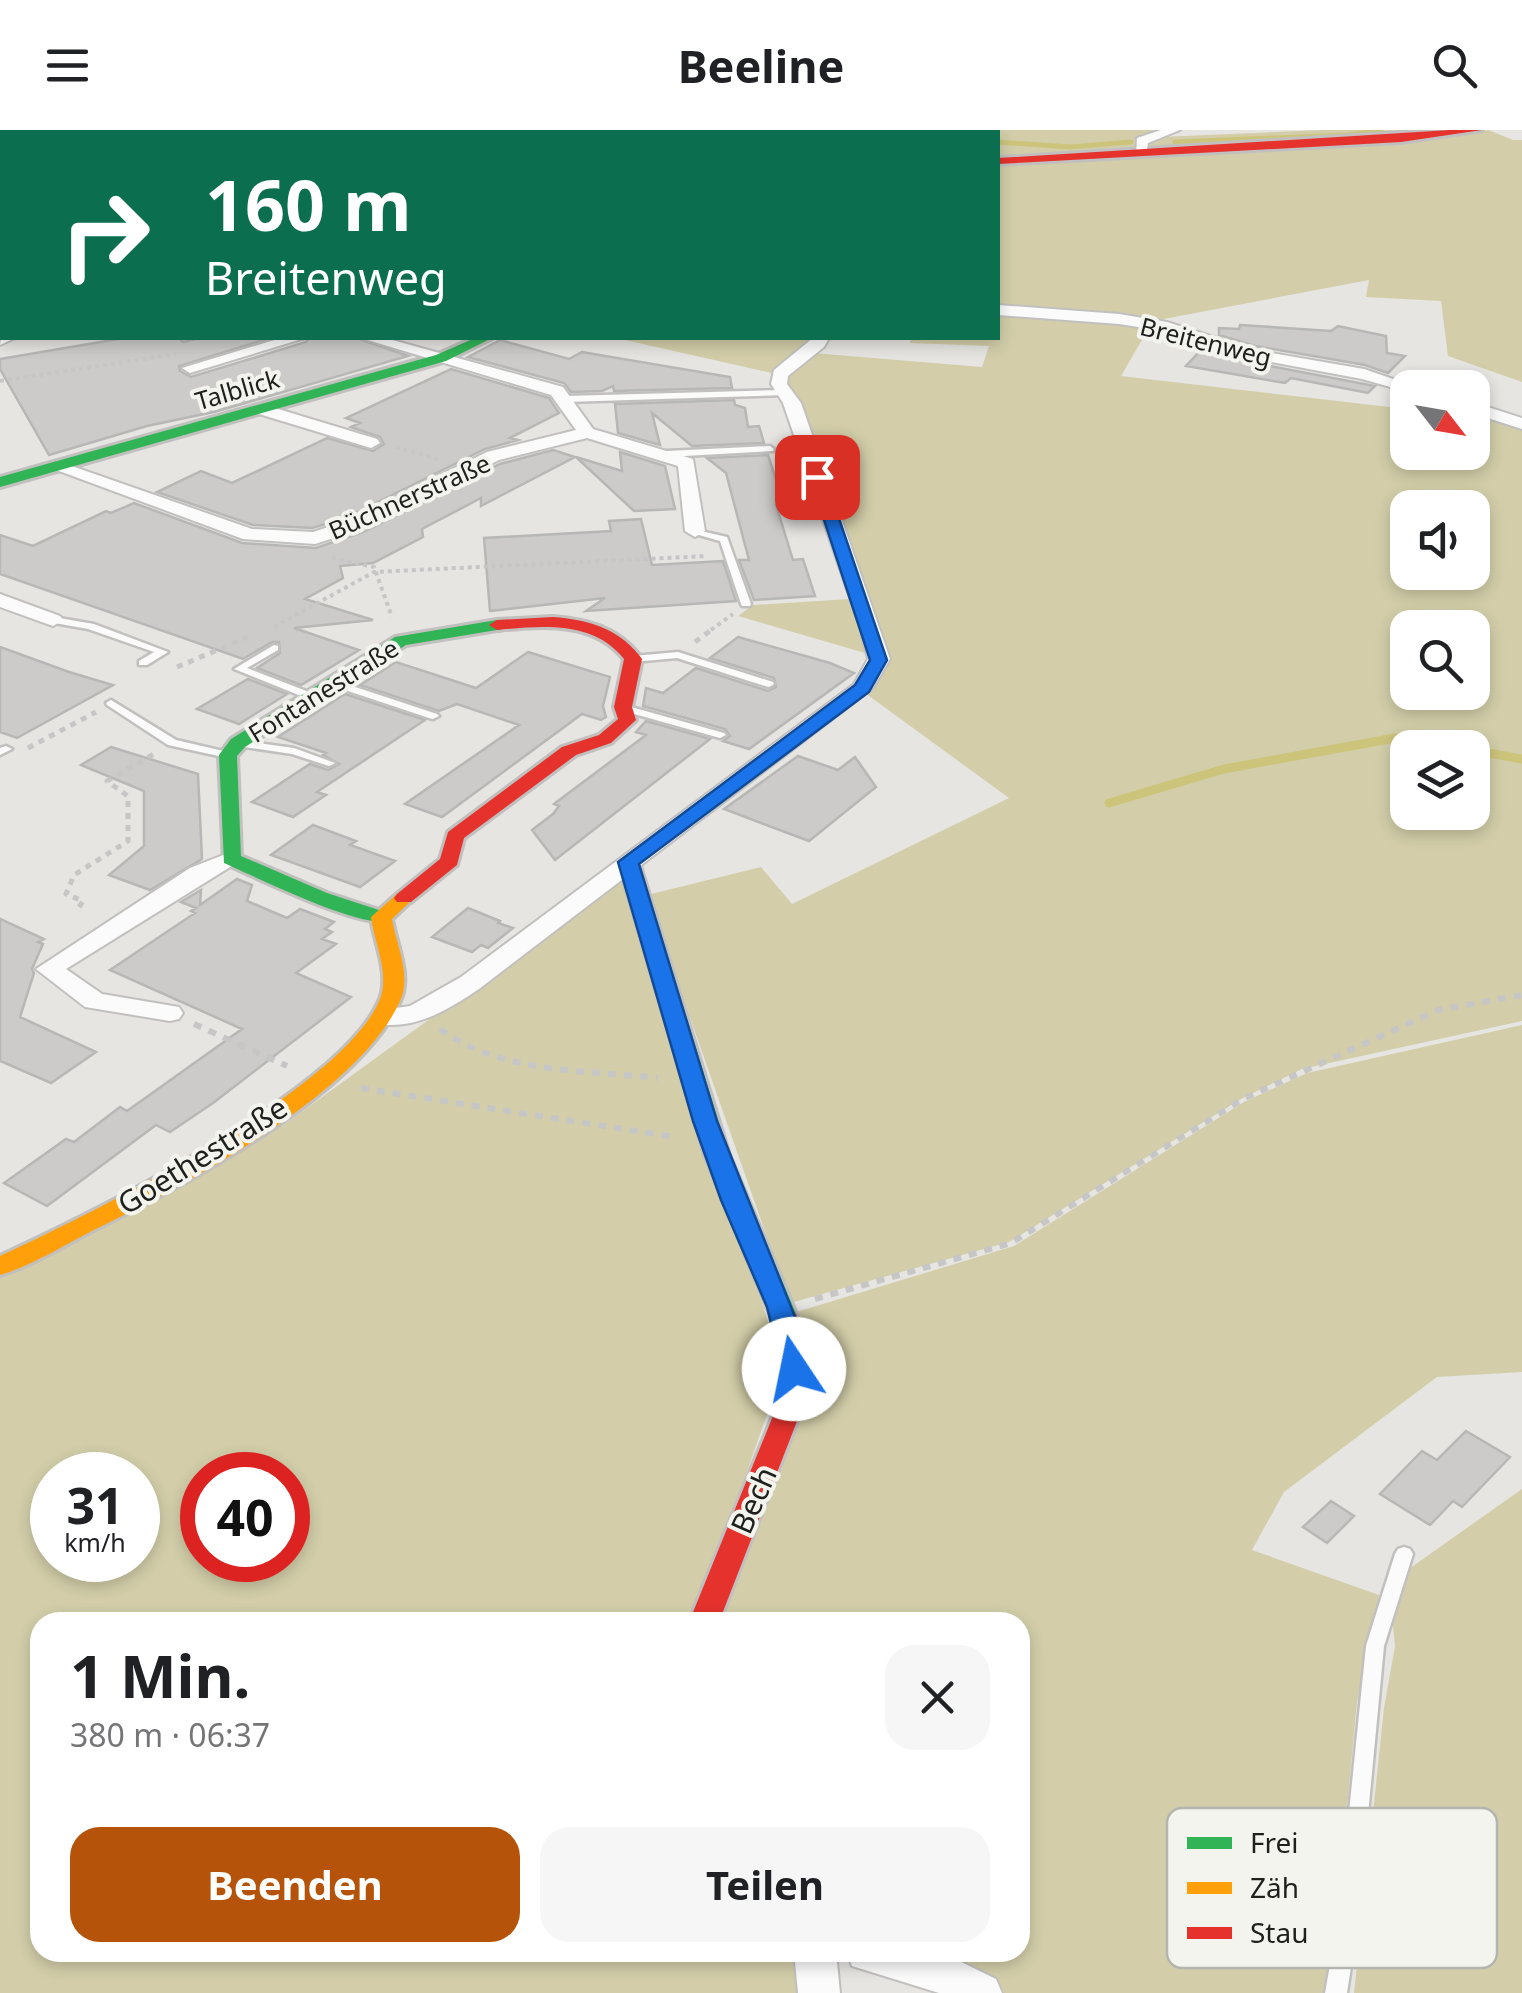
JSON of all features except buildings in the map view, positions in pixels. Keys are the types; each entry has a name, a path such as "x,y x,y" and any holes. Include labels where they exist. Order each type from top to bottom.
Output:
{"street":[{"path":"1141,153 1142,141 1174,130"},
{"path":"1000,161 1401,139 1478,130"},
{"name":"Breitenweg","path":"1000,310 1119,319 1166,327 1251,354 1390,382"},
{"path":"190,368 289,340"},
{"path":"377,340 540,384 566,399 587,433 687,463 695,532"},
{"name":"Talblick","path":"0,482 266,410 441,358 481,340"},
{"path":"381,917 381,934 393,969 393,992 384,1017 402,1018 426,1012 862,688 878,660 792,403 779,384 780,374 820,340"},
{"path":"266,410 371,443"},
{"path":"1490,413 1522,424"},
{"name":"Büchnerstraße","path":"60,468 220,527 250,535 315,538 354,525 493,456 587,433"},
{"path":"0,600 53,620"},
{"name":"Fontanestraße","path":"231,859 234,749 401,640 430,631 500,624 578,625 619,639 633,659"},
{"path":"381,917 450,861 455,836 569,751 604,739 627,720 623,707 633,659"},
{"path":"170,1013 94,1001 49,969 199,873 231,859 320,897 381,917"},
{"name":"Bech","path":"628,862 697,1094 780,1307 790,1337 794,1369 783,1432 708,1612"},
{"name":"Goethestraße","path":"0,1266 60,1240 224,1147 319,1081 366,1042 384,1017"},
{"path":"816,1962 820,1993"},
{"path":"906,1962 933,1969 981,1993"}],"lane":[{"path":"566,399 784,393"},
{"path":"667,454 770,449"},
{"path":"695,532 724,539 746,604"},
{"path":"53,620 90,626 163,652 142,663"},
{"path":"274,648 239,669 310,696"},
{"path":"633,659 678,655 770,684"},
{"path":"332,682 433,716"},
{"path":"111,703 172,743 294,751 329,763"},
{"path":"623,707 720,735"},
{"path":"1359,1808 1375,1646 1404,1554"},
{"path":"1336,1993 1340,1968"}],"path":[{"path":"0,380 176,353 190,368"},
{"path":"371,443 466,468"},
{"path":"315,538 332,559 344,558 374,567 401,640"},
{"path":"274,628 374,572 728,555"},
{"path":"678,655 746,604"},
{"path":"188,661 257,634"},
{"path":"31,747 96,712"},
{"path":"79,907 82,901 66,894 74,875 128,842 128,796 107,781 172,743"},
{"path":"780,1307 1011,1243 1243,1099 1438,1010 1522,995"},
{"path":"426,1012 442,1032 462,1046 548,1066 675,1082 697,1094"},
{"path":"170,1013 319,1081 714,1144"}],"shaded area":[{"path":"1000,130 1172,130 1160,137 1322,130 1468,130 1460,136 1488,130 1522,140 1522,382 1448,356 1441,301 1366,297 1369,280 1153,321 1121,376 1390,407 1390,470 1490,470 1490,417 1522,427 1522,1021 1302,1069 1241,1099 1009,1242 790,1303 647,895 761,867 792,904 1009,798 865,693 880,679 887,661 784,375 813,353 982,367 989,346 910,343 1000,340 1000,164 1013,162 1000,160"},
{"path":"625,340 808,340 772,373"},
{"path":"850,599 865,653 738,616 753,605"},
{"path":"627,876 783,1369 698,1612 30,1612 30,1962 806,1962 810,1993 0,1993 0,1274 271,1124 282,1126"},
{"path":"1522,1025 1522,1372 1437,1377 1284,1492 1252,1550 1379,1595 1357,1702 1347,1808 1167,1808 1167,1968 1328,1968 1324,1993 1000,1993 922,1962 1030,1962 1030,1612 720,1612 743,1546 793,1313 1014,1246 1244,1102 1307,1073"},
{"path":"1522,1489 1522,1993 1354,1993 1357,1968 1497,1968 1497,1808 1373,1808 1395,1646 1390,1599 1399,1601 1406,1571"}],"waterway":[{"path":"1175,142 1347,135 1381,130"},
{"path":"1000,142 1070,147 1131,142"},
{"path":"1109,803 1224,769 1390,739"},
{"path":"1490,753 1522,759"}],"traffic: fast":[{"path":"0,482 441,358 481,340"},
{"path":"381,917 320,897 231,859 228,755 238,743 401,641 497,625"},
{"path":"629,863 717,1155 784,1316"}],"traffic: slow":[{"path":"0,1266 155,1188 278,1112 330,1073 369,1034 391,999 392,968 381,917 404,898"}],"traffic: jam":[{"path":"1000,161 1401,139 1477,130"},
{"path":"404,898 450,861 455,836 569,751 605,739 627,720 623,707 633,659 622,645 607,635 572,624 497,625"},
{"path":"708,1612 788,1411 793,1366 784,1316"}],"route":[{"path":"794,1369 790,1337 780,1307 705,1121 628,862 862,688 878,660 817,477"}]}
